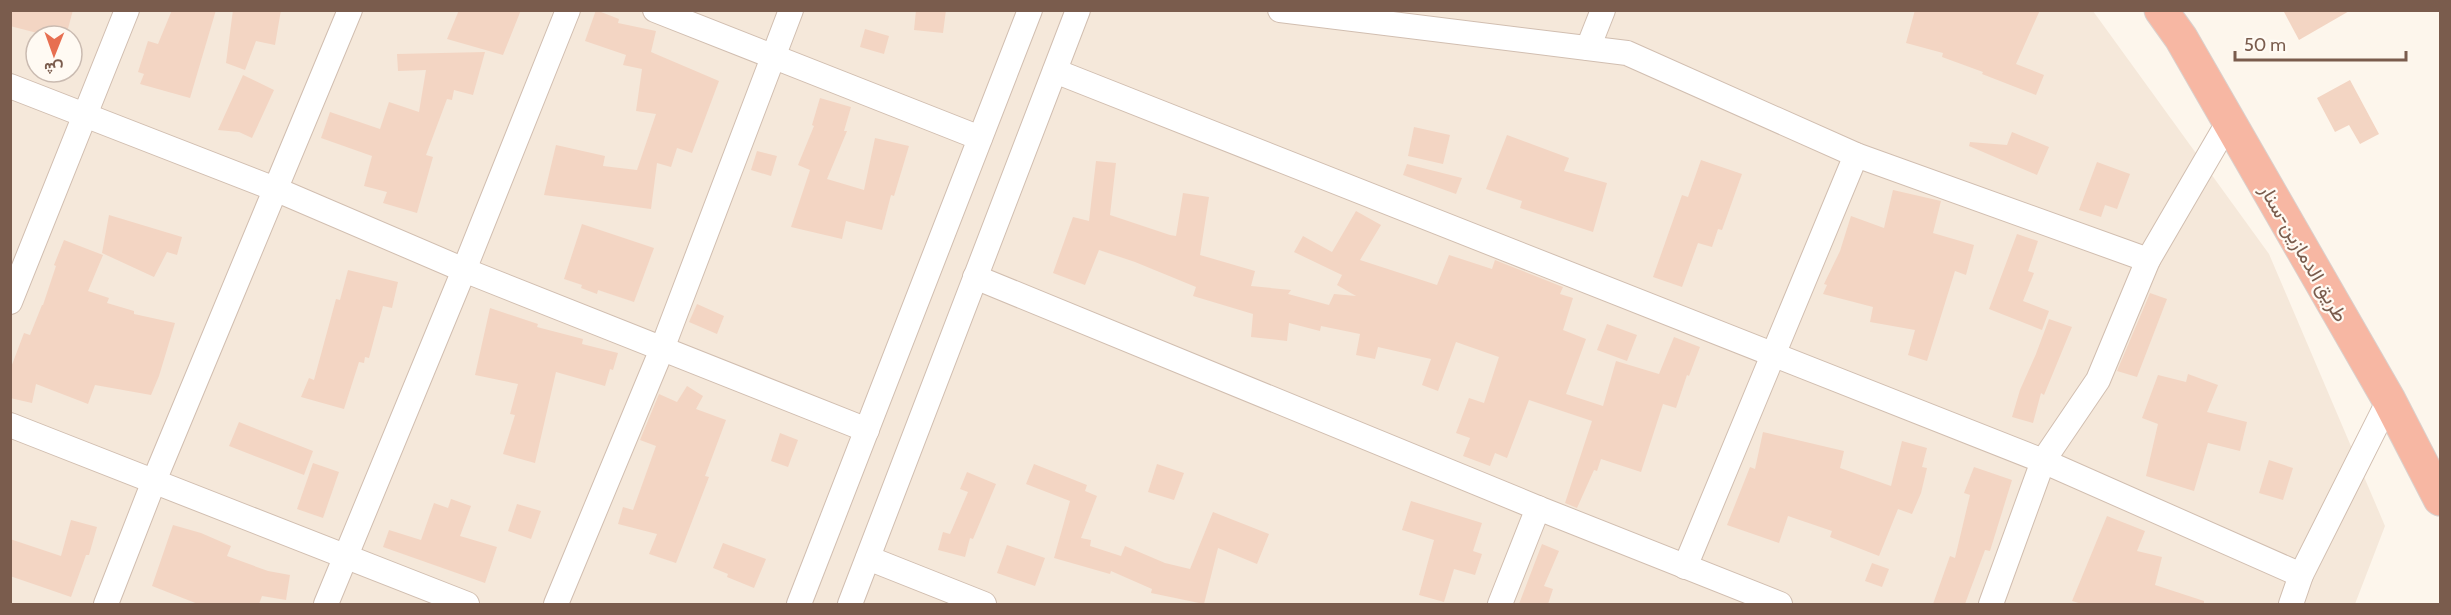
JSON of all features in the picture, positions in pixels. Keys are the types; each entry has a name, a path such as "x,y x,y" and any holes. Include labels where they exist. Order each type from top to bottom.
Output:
{"highway":[{"name":"طريق الدمازين-سنار","path":"2162,10 2181,38 2389,400 2440,499"}],"street":[{"path":"10,302 127,10"},
{"path":"106,604 154,481 350,10"},
{"path":"326,604 568,10"},
{"path":"655,10 980,138"},
{"path":"556,604 662,349 791,10"},
{"path":"799,604 1030,10"},
{"path":"850,604 1078,10"},
{"path":"1280,10 1627,53 1856,155 2148,260"},
{"path":"1588,48 1603,10"},
{"path":"1055,71 2043,461 2301,575"},
{"path":"10,86 275,189 464,270 867,430"},
{"path":"1991,604 2043,461 2098,380 2148,260 2229,121"},
{"path":"1685,567 1856,155"},
{"path":"975,278 1538,508 1780,604"},
{"path":"2291,604 2301,575 2389,400"},
{"path":"10,425 467,604"},
{"path":"1500,604 1538,508"},
{"path":"868,558 984,604"}],"shaded area":[{"path":"10,11 2093,11 2269,254 2385,526 2355,604 11,604"}],"building":[{"path":"10,10 73,10 69,24 24,24 24,30 10,26"},
{"path":"172,10 216,10 190,98 140,84 144,74 138,72 148,41 158,44"},
{"path":"233,10 281,10 275,45 256,41 245,70 226,63"},
{"path":"459,10 521,10 503,55 447,39"},
{"path":"596,10 619,19 618,23 656,31 651,52 719,81 692,153 677,148 671,167 657,163 651,209 544,195 556,145 605,156 603,166 637,170 656,114 636,111 642,69 623,65 626,55 585,41"},
{"path":"916,10 946,10 943,33 914,30"},
{"path":"1915,10 2040,10 2016,64 2044,75 2036,95 1942,57 1943,53 1906,43"},
{"path":"2283,10 2351,10 2299,40"},
{"path":"865,29 889,36 884,54 860,47"},
{"path":"485,52 473,95 454,90 452,100 447,99 426,155 433,157 417,213 383,203 387,192 364,186 372,156 321,138 330,112 380,129 389,102 419,112 426,70 398,71 397,54"},
{"path":"243,75 274,90 252,138 239,132 218,130"},
{"path":"2350,80 2379,134 2360,144 2349,125 2335,132 2317,98"},
{"path":"820,98 851,107 844,131 847,131 827,179 864,190 875,138 909,146 894,196 891,195 882,230 846,221 842,239 791,227 810,170 798,165 814,126 812,125"},
{"path":"1414,127 1450,135 1443,164 1408,156"},
{"path":"2012,132 2049,147 2037,175 1969,146 1970,142 2007,145"},
{"path":"1507,135 1569,158 1564,171 1607,183 1593,232 1520,208 1522,201 1486,189"},
{"path":"757,151 777,156 771,176 751,170"},
{"path":"1701,160 1742,174 1722,230 1718,229 1712,247 1698,243 1682,287 1653,277 1682,195 1688,197"},
{"path":"1096,161 1116,163 1110,215 1170,235 1176,236 1183,193 1209,197 1200,255 1255,271 1251,286 1291,290 1288,294 1329,305 1334,294 1356,296 1337,285 1342,275 1294,252 1303,236 1332,252 1356,211 1381,225 1360,260 1437,285 1449,255 1492,269 1495,260 1563,287 1560,294 1573,298 1563,330 1586,339 1566,394 1603,406 1616,361 1659,374 1674,337 1700,347 1689,376 1687,375 1676,408 1663,404 1641,472 1601,459 1577,508 1565,503 1592,421 1529,400 1507,458 1495,453 1490,466 1463,456 1470,438 1456,433 1469,398 1484,403 1499,357 1456,342 1438,391 1422,385 1431,359 1378,347 1375,359 1356,355 1360,334 1321,326 1320,331 1289,323 1287,341 1251,337 1253,314 1193,296 1196,287 1099,250 1085,285 1053,273 1073,217 1089,221"},
{"path":"2097,162 2130,174 2117,209 2105,205 2101,217 2079,210"},
{"path":"1407,164 1462,178 1456,194 1403,175"},
{"path":"1893,190 1941,201 1933,233 1974,245 1966,275 1955,271 1927,361 1908,355 1915,330 1870,322 1873,307 1823,294 1827,285 1824,284 1840,251 1851,216 1884,228"},
{"path":"109,215 182,237 177,255 167,252 154,277 102,253"},
{"path":"582,224 654,248 634,302 598,290 597,294 581,288 582,285 564,279"},
{"path":"2017,234 2038,241 2028,271 2034,273 2023,301 2049,311 2042,330 1989,309"},
{"path":"64,240 103,255 88,291 109,298 107,303 134,311 134,314 175,323 151,395 95,385 88,404 36,384 32,403 10,398 10,370 24,333 30,335 43,305 56,266 54,265"},
{"path":"348,270 398,282 392,308 383,306 369,358 365,357 364,363 359,362 344,409 301,397 309,378 314,380 336,299 340,300"},
{"path":"2150,293 2167,299 2137,377 2117,371"},
{"path":"697,304 724,316 717,334 689,322"},
{"path":"490,308 538,324 537,327 583,339 582,344 618,353 605,386 556,372 535,463 503,454 515,415 510,414 518,384 475,375"},
{"path":"2049,319 2072,327 2044,395 2041,393 2033,423 2012,417 2020,390"},
{"path":"1607,324 1637,335 1627,361 1597,350"},
{"path":"2188,374 2218,385 2207,412 2247,422 2240,451 2208,443 2194,491 2146,476 2158,424 2142,418 2158,375 2186,382"},
{"path":"687,386 703,396 696,409 726,420 705,476 709,477 676,563 649,554 657,534 618,524 623,507 633,510 656,446 640,440 659,394 677,402"},
{"path":"239,422 313,451 304,475 229,446"},
{"path":"1763,432 1844,451 1840,468 1891,486 1902,441 1927,448 1922,467 1927,468 1921,493 1912,514 1898,509 1879,556 1830,537 1832,531 1788,516 1779,543 1727,525 1750,467 1755,469"},
{"path":"780,433 798,440 788,467 771,461"},
{"path":"2269,460 2293,468 2283,500 2259,493"},
{"path":"313,463 339,472 323,518 297,509"},
{"path":"1034,464 1087,485 1085,491 1097,496 1081,538 1091,540 1090,546 1121,556 1125,546 1165,563 1190,569 1213,512 1269,534 1257,564 1218,548 1204,604 1151,593 1152,589 1111,571 1110,574 1054,558 1070,501 1026,484"},
{"path":"1157,464 1184,473 1174,500 1148,492"},
{"path":"1974,467 2012,480 1990,551 1985,550 1965,604 1933,604 1950,556 1955,558 1970,495 1964,493"},
{"path":"967,472 996,484 973,539 970,538 965,557 938,550 943,532 950,534 968,492 960,489"},
{"path":"451,499 471,506 460,536 497,547 485,583 383,547 389,530 421,540 434,503 448,508"},
{"path":"1411,501 1482,523 1473,551 1482,554 1475,575 1454,569 1444,602 1419,595 1434,540 1402,530"},
{"path":"517,504 541,511 531,539 508,531"},
{"path":"2107,516 2145,531 2137,551 2162,557 2155,585 2204,601 2204,604 2082,604 2072,601"},
{"path":"71,520 97,527 89,555 86,555 71,597 10,576 10,539 61,556"},
{"path":"173,525 201,533 231,546 227,556 268,571 290,575 286,600 262,596 259,604 198,604 152,586"},
{"path":"723,543 766,559 754,588 727,577 728,574 713,568"},
{"path":"1542,544 1559,551 1544,586 1553,589 1548,604 1519,604"},
{"path":"1007,545 1045,558 1035,586 997,573"},
{"path":"1872,563 1889,569 1882,587 1865,581"}]}
